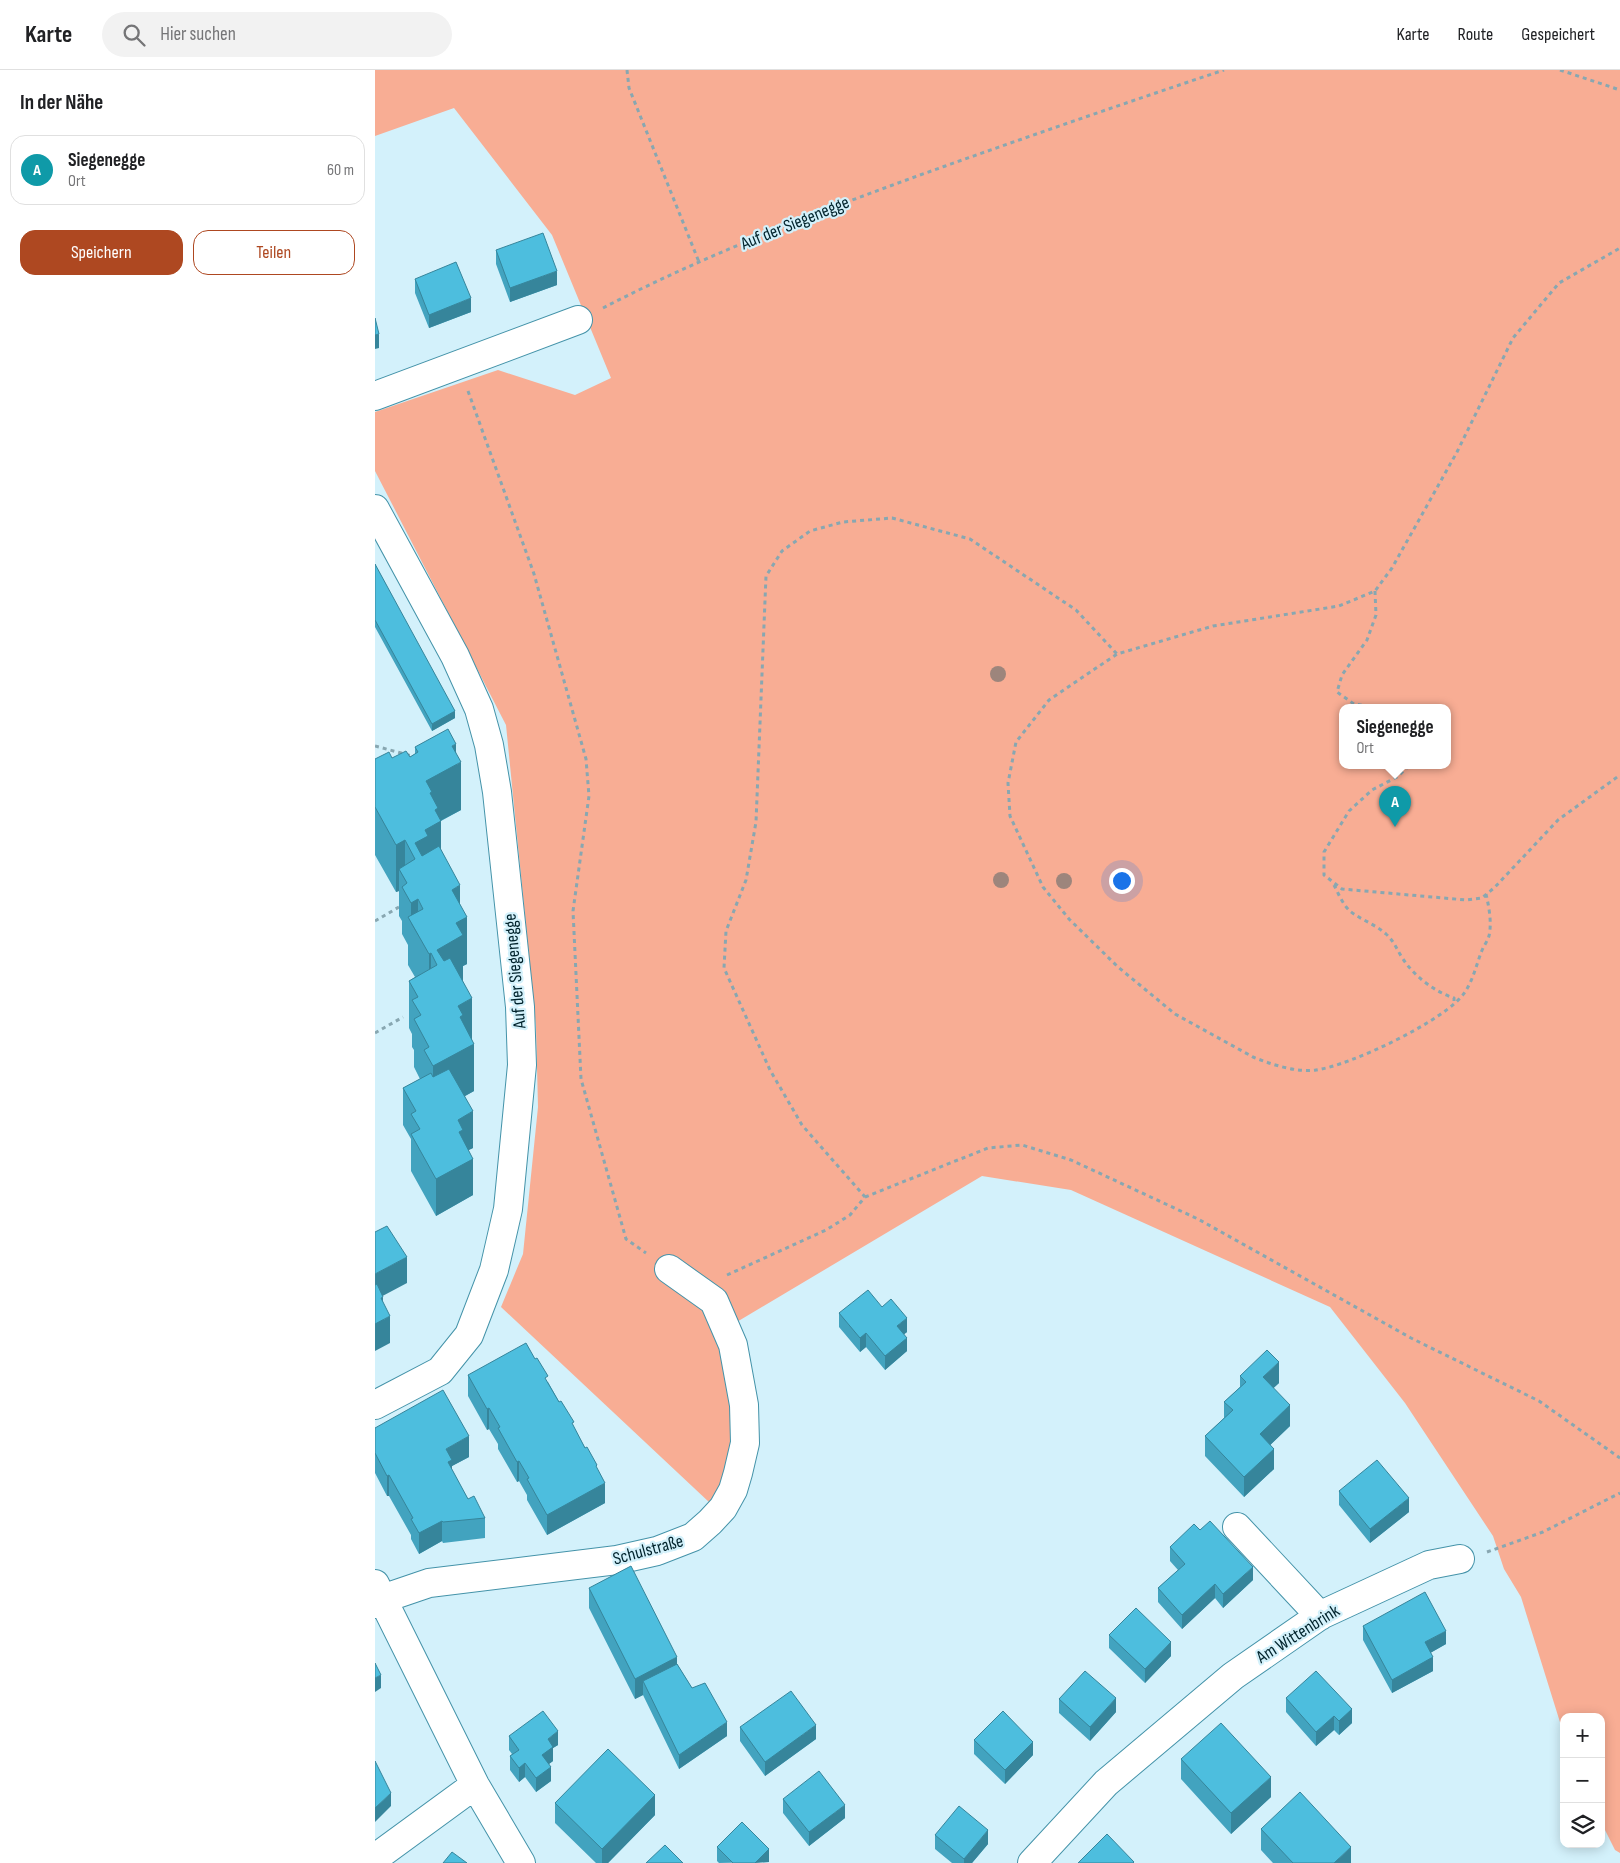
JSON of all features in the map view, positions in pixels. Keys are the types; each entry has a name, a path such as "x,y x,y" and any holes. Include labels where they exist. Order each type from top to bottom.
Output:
{"street":[{"path":"375,396 578,320"},
{"name":"Auf der Siegenegge","path":"375,509 455,656 479,708 487,736 497,792 520,1007 522,1065 508,1209 494,1270 469,1335 440,1371 375,1405"},
{"name":"Schulstraße","path":"521,1863 475,1785 377,1596 429,1583 617,1560 657,1551 693,1537 723,1508 733,1490 745,1443 744,1405 733,1345 714,1301 669,1269"},
{"path":"1237,1527 1320,1616"},
{"name":"Am Wittenbrink","path":"1032,1863 1106,1783 1233,1676 1320,1616 1429,1565 1460,1559"},
{"path":"375,1858 475,1785"}],"path":[{"path":"627,70 629,88 699,262"},
{"name":"Auf der Siegenegge","path":"578,320 699,262 821,211 1080,118 1224,70"},
{"path":"1560,70 1620,90"},
{"path":"1486,894 1490,914 1489,935 1465,993 1445,1011 1410,1033 1357,1058 1315,1070 1289,1068 1263,1062 1175,1014 1118,967 1069,919 1043,888 1010,816 1008,783 1016,742 1049,700 1117,654 1213,626 1339,606 1375,591 1392,568 1457,452 1513,338 1559,283 1620,248"},
{"path":"458,365 500,475 534,574 587,759 589,796 573,911 581,1079 626,1239 669,1269"},
{"path":"865,1197 802,1125 770,1070 724,968 726,931 746,880 756,822 766,576 782,551 810,531 843,522 892,518 971,539 1076,610 1117,654"},
{"path":"1353,704 1337,692 1342,675 1367,640 1376,615 1375,591"},
{"path":"375,746 422,758"},
{"path":"1406,769 1397,778 1372,790 1349,811 1324,852 1323,875 1342,890 1465,900 1482,898 1558,820 1620,775"},
{"path":"1334,882 1349,910 1386,934 1404,960 1424,981 1442,994 1454,998 1454,1003"},
{"path":"375,921 399,907"},
{"path":"375,1034 403,1017"},
{"path":"718,1274 728,1276 826,1230 850,1215 865,1197 988,1148 1022,1145 1071,1160 1198,1219 1411,1338 1539,1401 1620,1458"},
{"path":"1460,1559 1481,1555 1543,1532 1620,1493"}],"shaded area":[{"path":"375,70 1620,70 1620,1853 1615,1850 1605,1830 1605,1713 1560,1713 1560,1722 1521,1597 1504,1569 1493,1536 1405,1403 1330,1307 1071,1190 982,1176 720,1332 729,1351 732,1448 726,1476 710,1503 501,1307 523,1254 538,1107 536,1027 506,725 375,471 375,412 498,370 575,395 611,378 552,235 454,108 375,136"}],"building":[{"path":"543,233 557,271 510,288 496,250"},
{"path":"456,262 471,298 429,315 415,279"},
{"path":"375,318 379,334 375,335"},
{"path":"375,564 455,711 432,724 375,620"},
{"path":"448,729 456,744 452,746 461,762 426,781 438,808 435,810 441,821 425,830 428,836 415,843 422,856 439,846 460,885 452,890 467,917 456,923 463,935 437,950 444,961 450,958 472,998 458,1006 463,1015 460,1017 474,1044 433,1066 424,1050 429,1047 414,1019 421,1015 412,1000 418,997 409,981 437,965 408,917 423,909 418,899 411,903 402,887 407,883 399,869 415,859 405,840 396,845 375,807 375,759 389,752 392,758 406,751 410,757 418,752 415,747"},
{"path":"449,1069 473,1111 458,1120 463,1130 459,1132 473,1159 436,1179 411,1134 420,1129 411,1114 416,1111 403,1088 431,1073 433,1077"},
{"path":"387,1226 407,1257 375,1274 375,1232"},
{"path":"377,1284 383,1297 381,1298 390,1316 375,1324 375,1285"},
{"path":"868,1290 882,1307 891,1299 907,1318 897,1326 907,1338 885,1356 866,1333 860,1338 839,1313"},
{"path":"526,1343 548,1376 545,1378 559,1402 561,1401 574,1422 572,1423 585,1448 587,1447 597,1465 605,1483 547,1515 527,1479 529,1478 519,1461 517,1462 498,1428 500,1427 489,1408 487,1409 468,1375"},
{"path":"1267,1350 1279,1362 1263,1377 1290,1405 1260,1434 1274,1449 1244,1477 1205,1436 1233,1410 1224,1402 1246,1382 1240,1376"},
{"path":"443,1390 469,1436 446,1449 452,1460 448,1462 468,1499 474,1496 485,1518 442,1521 419,1533 411,1519 413,1518 375,1453 375,1428"},
{"path":"1377,1460 1409,1498 1370,1529 1339,1491"},
{"path":"1210,1521 1253,1567 1223,1594 1215,1584 1182,1615 1158,1588 1185,1564 1170,1547 1194,1524 1200,1530"},
{"path":"631,1566 677,1657 635,1679 589,1588"},
{"path":"1425,1592 1446,1631 1425,1642 1433,1657 1392,1680 1363,1626"},
{"path":"1136,1608 1171,1642 1145,1669 1109,1635"},
{"path":"375,1663 381,1675 375,1678"},
{"path":"677,1664 692,1688 705,1683 727,1722 679,1755 643,1681"},
{"path":"1085,1671 1116,1698 1090,1727 1059,1699"},
{"path":"1316,1671 1352,1709 1339,1721 1334,1716 1316,1732 1286,1698"},
{"path":"791,1691 816,1725 765,1762 740,1727"},
{"path":"543,1711 558,1731 548,1739 553,1747 542,1755 551,1767 536,1778 525,1763 519,1768 510,1756 519,1750 509,1736"},
{"path":"1003,1711 1033,1742 1005,1770 974,1740"},
{"path":"1221,1723 1271,1777 1231,1813 1181,1759"},
{"path":"608,1749 655,1795 602,1849 555,1803"},
{"path":"375,1761 391,1793 375,1808"},
{"path":"819,1771 845,1805 809,1832 783,1799"},
{"path":"1300,1792 1351,1847 1334,1863 1293,1863 1261,1829"},
{"path":"959,1806 988,1830 964,1859 935,1835"},
{"path":"742,1822 769,1849 755,1863 733,1863 717,1847"},
{"path":"1107,1834 1133,1863 1078,1863"},
{"path":"665,1845 683,1863 646,1863"},
{"path":"452,1852 467,1863 443,1863"}],"place":[{"name":"Siegenegge","path":"1395,827"}]}
